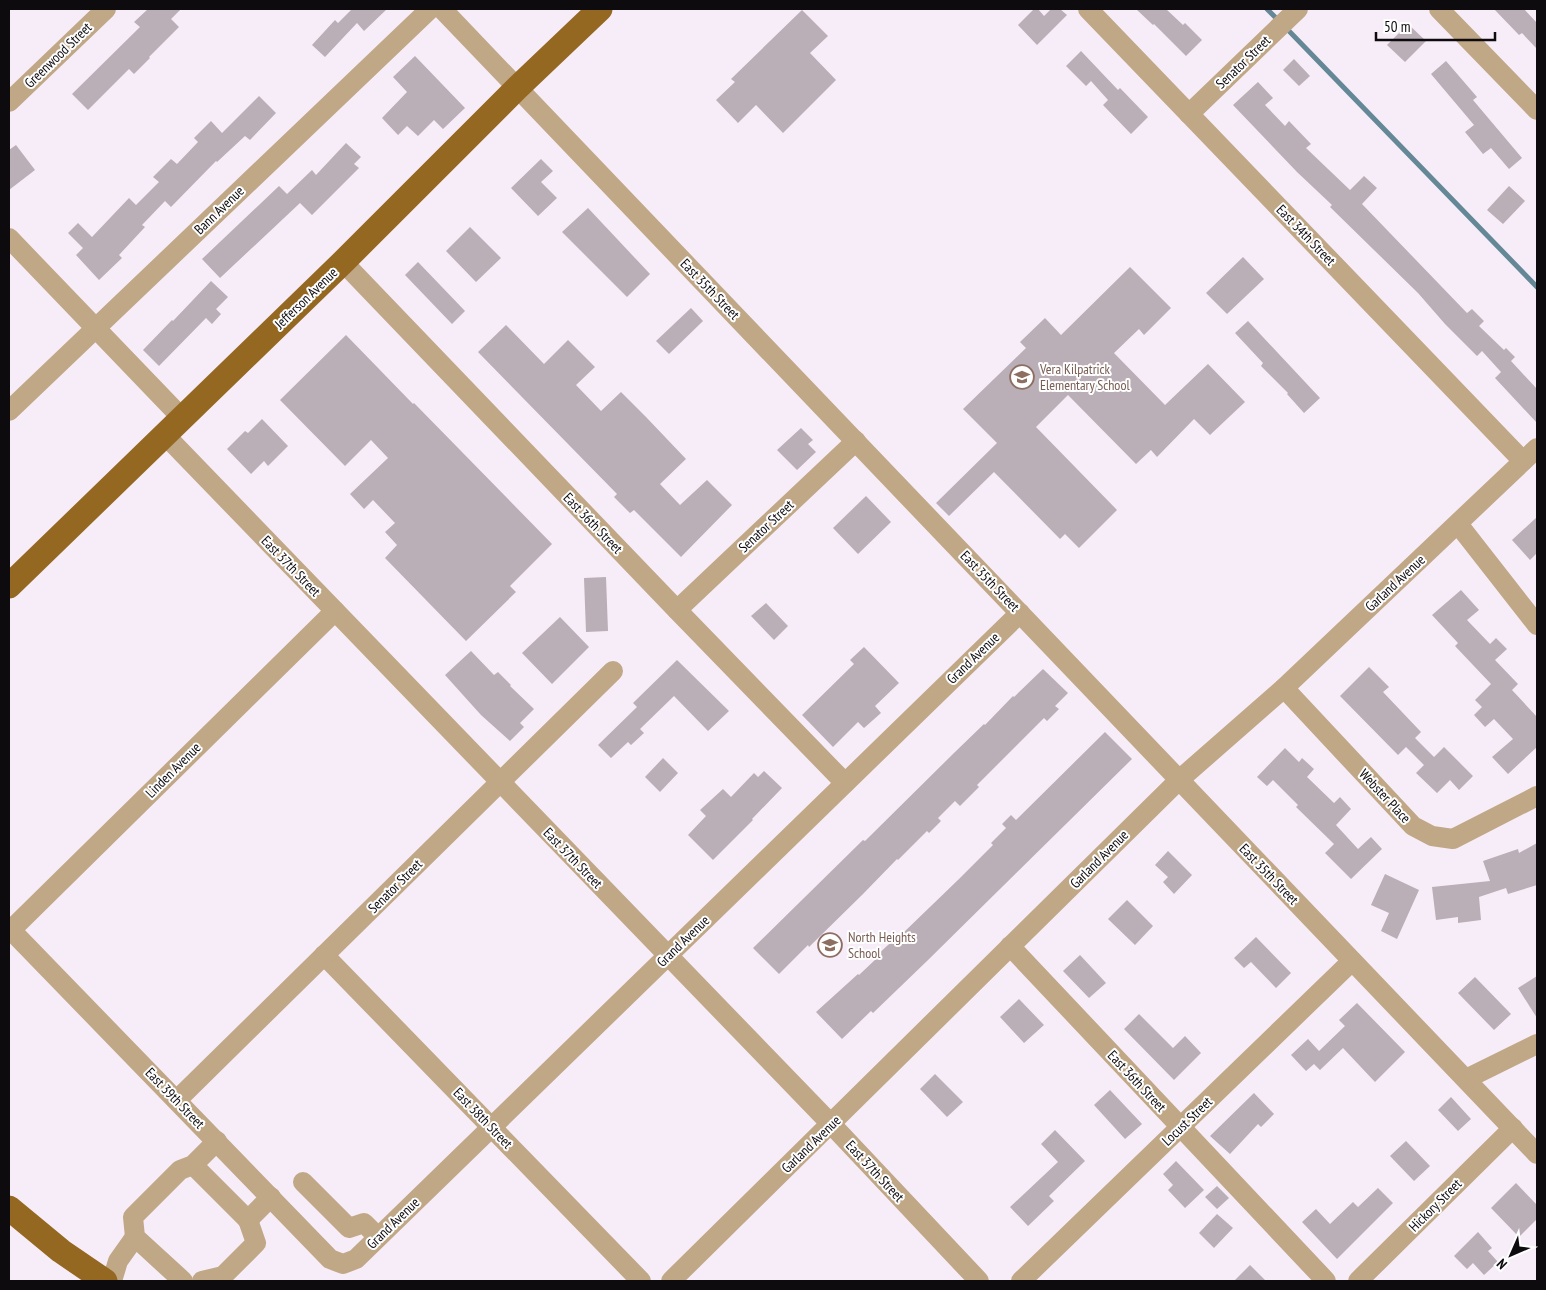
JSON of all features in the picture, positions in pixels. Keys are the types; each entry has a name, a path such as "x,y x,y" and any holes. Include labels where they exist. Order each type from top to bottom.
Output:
{"main road":[{"name":"Jefferson Avenue","path":"9,586 600,9"},
{"path":"9,1208 61,1251 105,1281"}],"street":[{"name":"Greenwood Street","path":"9,102 106,9"},
{"name":"Bann Avenue","path":"9,411 430,9"},
{"name":"East 35th Street","path":"442,9 1537,1154"},
{"name":"East 34th Street","path":"1088,9 1189,114 1530,454"},
{"name":"Senator Street","path":"1189,114 1298,9"},
{"path":"1439,9 1537,110"},
{"path":"9,238 182,418"},
{"name":"East 36th Street","path":"343,262 845,783"},
{"name":"East 37th Street","path":"165,435 831,1124 979,1281"},
{"name":"Senator Street","path":"677,610 856,441"},
{"name":"Garland Avenue","path":"671,1281 1179,780 1284,688 1530,454"},
{"path":"1458,524 1537,625"},
{"name":"Linden Avenue","path":"10,929 335,611"},
{"name":"Grand Avenue","path":"343,1264 356,1259 1020,613"},
{"name":"Senator Street","path":"177,1100 613,671"},
{"name":"Webster Place","path":"1284,688 1413,826 1432,836 1453,839 1537,796"},
{"name":"East 39th Street","path":"10,929 330,1259 343,1264"},
{"name":"East 36th Street","path":"1010,946 1326,1281"},
{"name":"East 38th Street","path":"324,955 641,1281"},
{"name":"Locust Street","path":"1021,1281 1352,961"},
{"path":"1466,1079 1537,1044"},
{"name":"Hickory Street","path":"1358,1281 1513,1128"},
{"path":"183,1281 136,1238 133,1217 180,1170 193,1166 217,1141"},
{"path":"193,1166 248,1220 256,1244 223,1276 202,1281"},
{"path":"303,1182 349,1228 364,1223 378,1237"},
{"path":"248,1220 271,1197"},
{"path":"112,1281 118,1261 136,1238"}],"building":[{"path":"148,9 181,9 171,19 179,27 134,74 129,69 88,110 72,94 140,27 134,22"},
{"path":"352,9 387,9 364,31 357,23 325,57 312,45 335,20 338,23"},
{"path":"1034,9 1038,9 1044,16 1051,9 1060,9 1067,15 1037,45 1018,25"},
{"path":"1136,9 1166,9 1183,25 1185,23 1202,40 1186,56"},
{"path":"1494,9 1524,9 1537,23 1537,49 1522,33 1519,35"},
{"path":"802,10 828,36 810,53 836,80 783,133 756,105 738,123 716,100 735,82 731,79"},
{"path":"1408,24 1426,41 1405,62 1387,45"},
{"path":"1081,51 1118,90 1120,88 1148,117 1131,134 1103,105 1108,100 1091,81 1086,86 1066,66"},
{"path":"415,56 465,108 443,129 434,120 418,136 407,126 398,135 382,118 407,92 393,77"},
{"path":"1294,59 1310,76 1299,86 1283,70"},
{"path":"1446,61 1477,97 1473,100 1522,158 1509,169 1491,148 1483,154 1465,132 1474,125 1431,74"},
{"path":"1258,82 1273,98 1265,105 1285,126 1289,121 1311,144 1306,148 1350,190 1364,176 1377,188 1362,204 1467,313 1472,309 1484,321 1479,326 1504,350 1506,348 1515,357 1511,361 1537,389 1537,423 1495,378 1501,372 1482,351 1477,356 1418,293 1330,207 1332,205 1297,172 1233,105"},
{"path":"259,96 276,113 250,140 245,136 216,161 171,207 165,201 142,225 145,227 119,255 122,258 99,280 76,255 83,248 68,233 78,223 92,237 129,198 136,205 159,182 153,177 171,159 177,164 198,142 194,138 211,121 222,133"},
{"path":"346,143 361,157 354,164 359,168 312,215 300,203 220,278 202,259 279,186 287,194 312,170 316,175"},
{"path":"16,145 35,170 9,190 9,150"},
{"path":"541,159 553,171 541,182 557,198 538,216 511,188"},
{"path":"1509,186 1525,201 1503,224 1487,210"},
{"path":"588,208 650,274 627,297 562,232"},
{"path":"470,227 501,258 476,282 446,251"},
{"path":"1243,257 1264,279 1227,314 1206,293"},
{"path":"418,262 465,311 452,324 405,275"},
{"path":"1130,267 1171,308 1144,335 1139,329 1114,353 1165,405 1208,364 1245,402 1210,435 1194,419 1157,457 1151,450 1136,464 1068,395 1036,427 1117,510 1079,548 1065,534 1060,539 994,472 949,516 936,503 997,443 963,409 1026,348 1020,342 1045,318 1061,335"},
{"path":"211,281 228,297 216,309 221,314 212,324 206,318 159,366 143,350"},
{"path":"691,308 703,321 669,354 656,341"},
{"path":"1248,321 1320,398 1304,413 1288,393 1261,366 1263,363 1235,333"},
{"path":"506,325 544,364 568,340 595,367 576,385 601,411 621,392 646,417 686,459 660,484 680,505 707,480 732,505 681,557 634,510 630,513 614,497 617,494 478,352"},
{"path":"346,335 552,544 510,586 516,592 466,641 385,558 397,545 385,532 395,523 373,500 364,509 350,494 388,458 371,440 345,466 280,400"},
{"path":"262,419 288,446 268,466 264,461 251,474 227,449 245,431 248,433"},
{"path":"801,428 813,440 808,444 816,452 797,470 777,450"},
{"path":"866,496 891,522 858,554 833,528"},
{"path":"1537,517 1537,553 1530,560 1512,540"},
{"path":"606,577 608,631 586,632 584,578"},
{"path":"1461,590 1479,610 1467,620 1490,644 1496,638 1507,649 1495,660 1518,684 1512,690 1537,717 1537,747 1508,774 1492,757 1513,739 1494,719 1485,727 1474,715 1482,707 1475,700 1491,684 1455,646 1458,643 1432,615"},
{"path":"766,603 788,626 774,640 751,616"},
{"path":"560,617 589,647 552,684 522,653"},
{"path":"864,647 899,683 875,706 881,713 864,728 858,722 833,747 802,715 854,664 850,660"},
{"path":"471,651 494,675 498,672 534,709 520,723 524,727 510,741 481,715 445,675"},
{"path":"677,660 729,711 708,731 674,696 640,729 644,733 631,745 628,742 611,758 598,745 637,707 633,703"},
{"path":"1369,667 1389,687 1383,692 1421,732 1415,738 1434,757 1444,747 1473,776 1459,790 1450,780 1437,793 1416,773 1424,765 1406,747 1398,755 1340,696"},
{"path":"1043,669 1068,693 1055,706 1059,709 1047,721 1044,718 977,785 979,787 960,806 955,801 938,818 941,821 929,833 927,831 897,859 809,947 808,945 779,974 753,948 863,840 865,841"},
{"path":"1105,732 1132,759 927,961 873,1013 871,1011 842,1039 816,1012 859,975 877,958 875,957 902,934 993,845 991,843 1006,828 1002,824 1011,815 1016,820"},
{"path":"1285,748 1299,762 1302,758 1314,769 1307,777 1334,803 1340,797 1351,809 1336,825 1358,849 1371,837 1382,849 1351,879 1325,853 1334,844 1296,807 1298,805 1273,780 1267,786 1257,777"},
{"path":"663,758 678,773 660,792 645,777"},
{"path":"764,771 782,788 713,860 688,835 706,816 700,810 723,789 731,797 754,773 758,777"},
{"path":"1537,843 1537,885 1508,894 1506,888 1479,897 1481,920 1458,923 1458,917 1436,920 1432,887 1490,881 1483,861 1518,849 1519,853"},
{"path":"1168,851 1192,875 1174,894 1163,882 1168,877 1155,865"},
{"path":"1385,874 1419,890 1397,939 1381,931 1389,913 1371,905"},
{"path":"1127,900 1153,926 1135,945 1108,919"},
{"path":"1256,937 1291,973 1276,988 1251,962 1244,968 1234,958"},
{"path":"1080,955 1106,983 1089,998 1063,971"},
{"path":"1537,976 1537,1018 1518,988"},
{"path":"1475,977 1511,1014 1494,1030 1458,993"},
{"path":"1019,999 1044,1025 1024,1043 1000,1017"},
{"path":"1357,1003 1405,1052 1375,1082 1343,1048 1320,1070 1314,1064 1306,1071 1291,1055 1308,1039 1319,1051 1345,1026 1339,1020"},
{"path":"1139,1014 1173,1048 1185,1036 1201,1053 1174,1080 1124,1029"},
{"path":"935,1074 963,1102 947,1117 920,1089"},
{"path":"1110,1090 1142,1124 1125,1139 1094,1105"},
{"path":"1254,1093 1274,1114 1261,1127 1258,1124 1230,1154 1210,1136"},
{"path":"1451,1097 1471,1119 1458,1131 1438,1110"},
{"path":"1055,1130 1085,1161 1049,1196 1054,1201 1028,1226 1010,1207 1058,1162 1041,1144"},
{"path":"1406,1141 1430,1166 1414,1181 1390,1156"},
{"path":"1176,1161 1204,1190 1185,1208 1168,1190 1173,1185 1163,1174"},
{"path":"1516,1183 1537,1205 1537,1219 1519,1237 1491,1208"},
{"path":"1217,1186 1229,1198 1217,1209 1205,1197"},
{"path":"1378,1188 1393,1203 1337,1259 1302,1222 1316,1209 1330,1224 1353,1202 1358,1207"},
{"path":"1217,1214 1233,1228 1214,1248 1199,1233"},
{"path":"1478,1232 1492,1248 1488,1251 1498,1262 1484,1275 1473,1263 1467,1269 1454,1256"},
{"path":"1250,1265 1266,1281 1234,1281"}],"waterway":[{"path":"1267,9 1275,17"},
{"path":"1289,31 1537,287"}],"place":[{"name":"Vera Kilpatrick Elementary School","path":"1022,377"},
{"name":"North Heights School","path":"830,945"}]}
